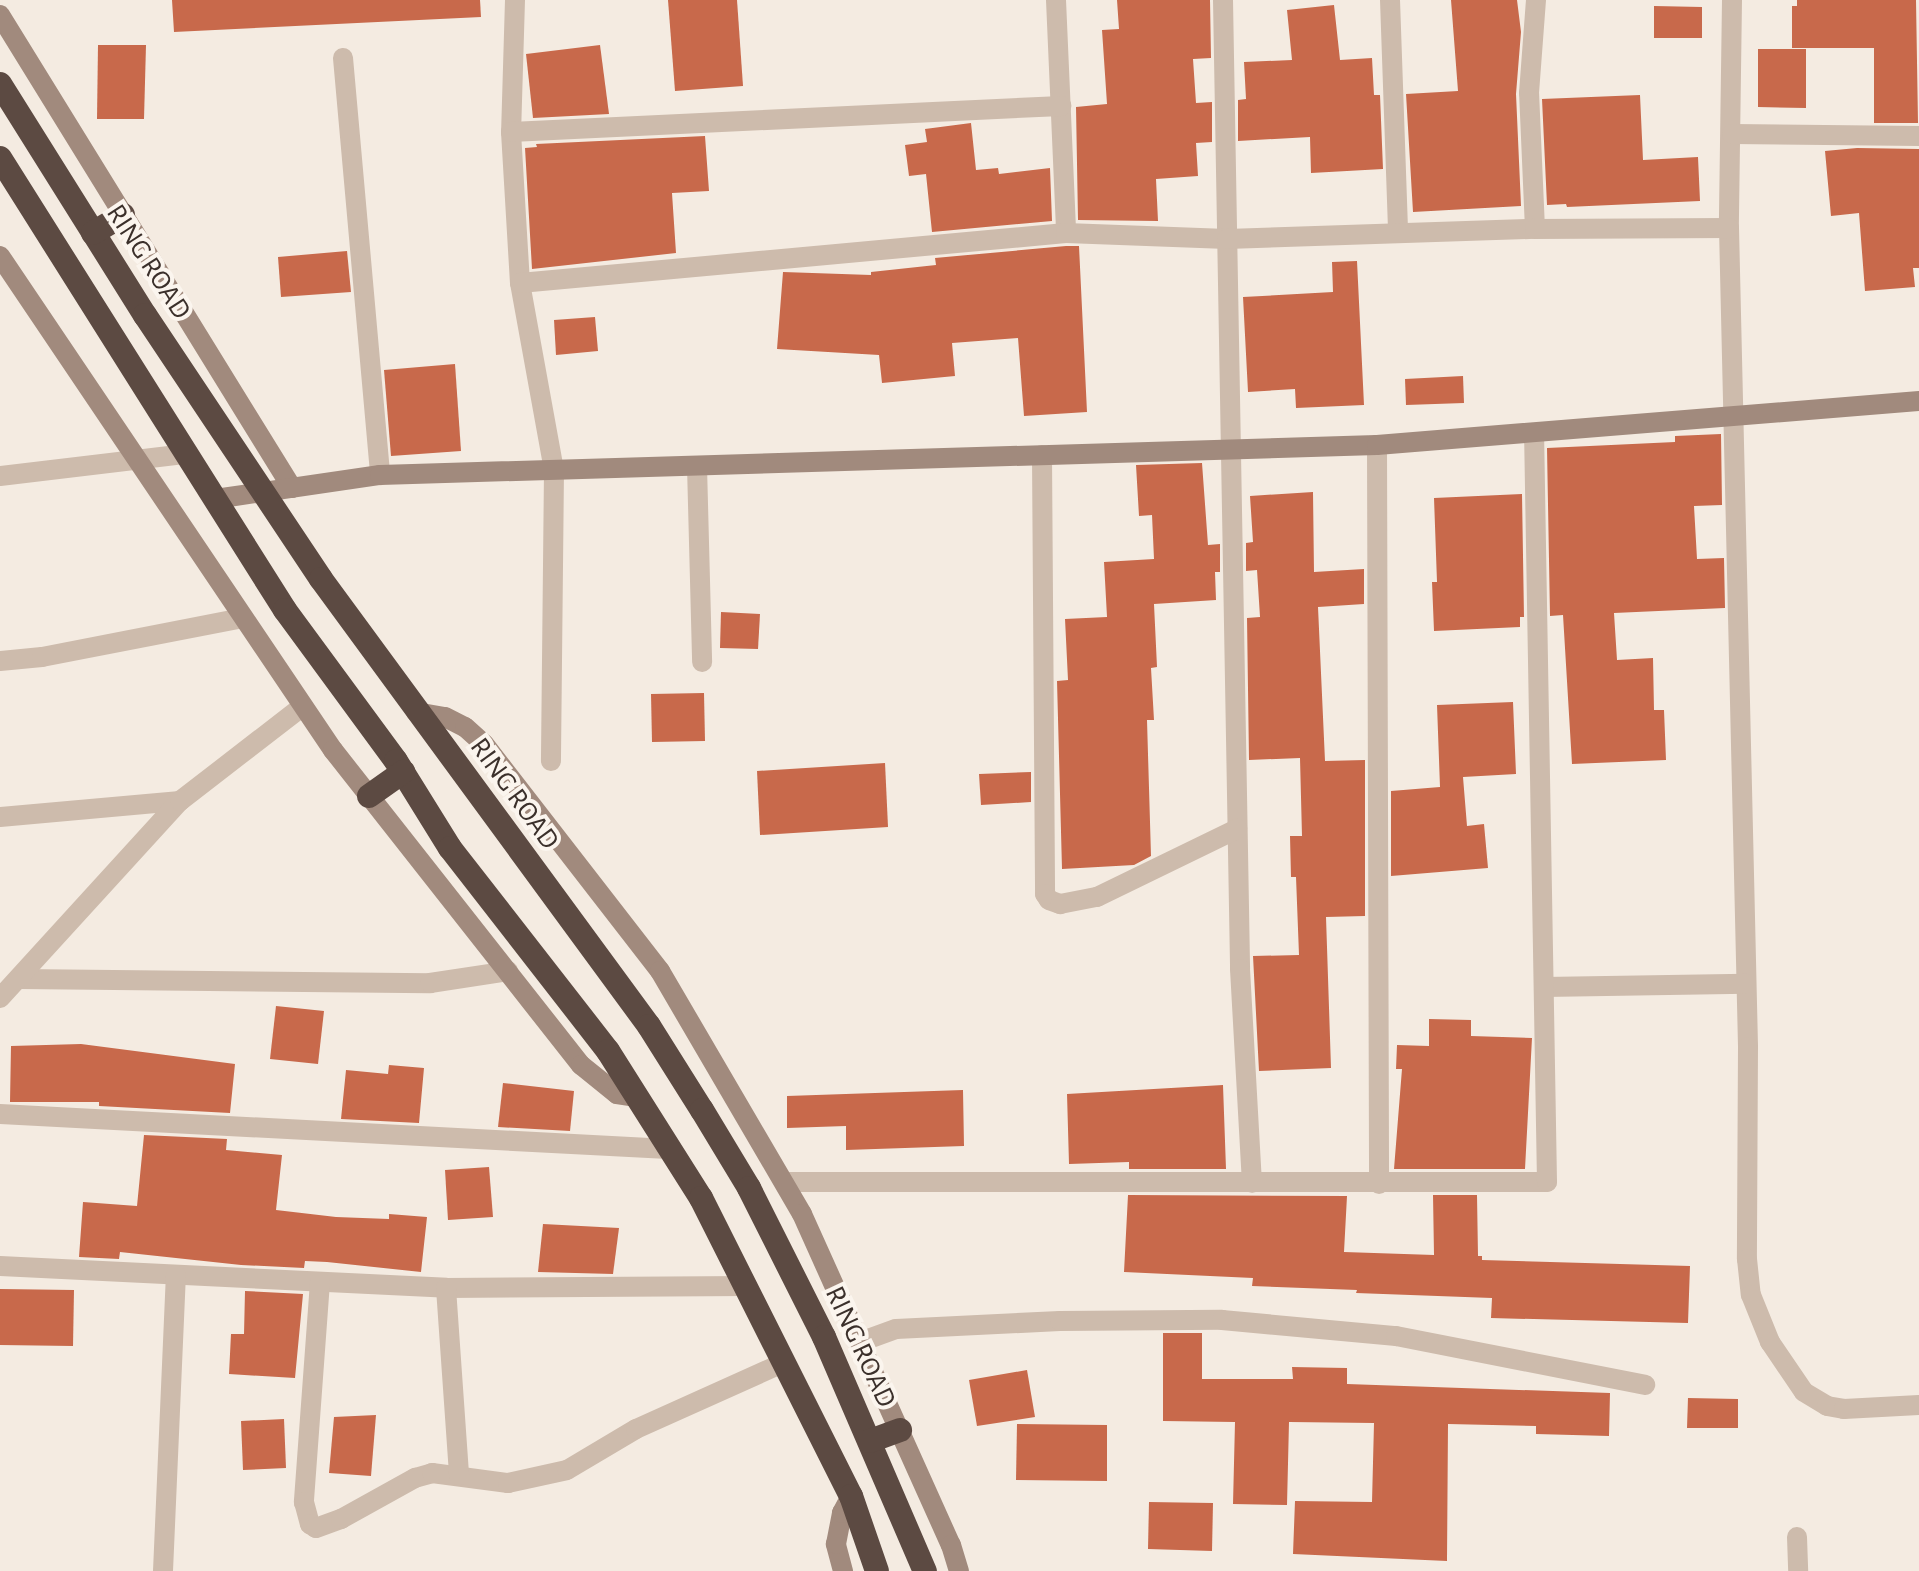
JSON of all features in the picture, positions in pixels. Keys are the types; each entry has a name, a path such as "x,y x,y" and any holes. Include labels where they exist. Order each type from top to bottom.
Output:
{"highway":[{"name":"RING ROAD","path":"0,84 263,493 416,712 649,1026 702,1110 749,1188 824,1337 925,1571"},
{"path":"0,158 285,610 403,772 450,848 608,1051 701,1198 851,1496 877,1571"},
{"path":"93,233 123,215"},
{"path":"369,796 403,772"},
{"path":"870,1441 900,1430"}],"street":[{"path":"515,0 511,132 520,283 554,470 551,761"},
{"path":"1056,0 1066,233"},
{"path":"1223,0 1237,829 1252,1183"},
{"path":"1390,0 1398,232"},
{"path":"1535,229 1529,93 1536,0"},
{"path":"1732,0 1729,228 1746,984 1747,1259 1751,1295 1770,1342 1804,1392 1827,1406 1844,1409 1919,1405"},
{"path":"0,15 292,488"},
{"path":"343,58 380,475"},
{"path":"511,132 1061,106"},
{"path":"1732,134 1919,136"},
{"path":"520,283 1066,233 1227,239 1398,232 1729,228"},
{"path":"0,256 303,706 369,796 581,1065 617,1094 637,1097"},
{"path":"215,499 380,475 1377,445 1919,401"},
{"path":"784,1182 1547,1182 1534,433"},
{"path":"1377,445 1379,1184"},
{"path":"0,476 184,454"},
{"path":"1042,455 1045,894 1049,900 1060,904 1097,897 1237,829"},
{"path":"697,466 702,662"},
{"path":"0,661 42,657 243,618"},
{"path":"0,998 180,801 303,706"},
{"path":"416,712 445,717 465,727 484,744 660,971 802,1214 951,1545 959,1571"},
{"path":"0,817 180,801"},
{"path":"19,979 430,983 508,971"},
{"path":"1544,987 1746,984"},
{"path":"0,1114 668,1149"},
{"path":"0,1266 446,1288 747,1286"},
{"path":"163,1571 176,1275"},
{"path":"320,1282 304,1502 310,1524 316,1528 341,1519 415,1478 432,1473 508,1483 567,1470 636,1429 785,1362"},
{"path":"446,1288 459,1476"},
{"path":"860,1342 896,1329 1060,1321 1222,1320 1396,1336 1645,1385"},
{"path":"843,1571 836,1544 842,1513 851,1496"},
{"path":"1797,1537 1798,1571"}],"building":[{"path":"172,0 480,0 481,17 174,32"},
{"path":"668,0 737,0 743,86 675,91"},
{"path":"1117,0 1210,0 1211,58 1193,59 1196,103 1212,102 1212,142 1196,143 1198,176 1156,179 1158,221 1078,220 1076,107 1107,104 1102,30 1119,29"},
{"path":"1451,0 1517,0 1521,32 1516,94 1521,206 1413,212 1406,94 1458,91"},
{"path":"1797,0 1916,0 1918,123 1874,123 1874,48 1792,48 1792,6 1797,6"},
{"path":"1334,5 1340,60 1372,58 1374,95 1380,95 1383,169 1311,173 1310,137 1238,141 1238,100 1246,99 1244,62 1292,60 1287,10"},
{"path":"1654,6 1702,7 1702,38 1654,38"},
{"path":"98,45 146,45 144,119 97,119"},
{"path":"600,45 609,114 533,118 526,54"},
{"path":"1758,49 1806,49 1806,108 1758,107"},
{"path":"1640,95 1643,160 1698,157 1700,201 1567,207 1566,204 1547,205 1542,99"},
{"path":"971,123 976,170 998,168 999,174 1050,168 1052,221 932,232 926,174 909,176 905,145 927,142 925,129"},
{"path":"705,136 709,191 672,193 676,253 532,269 525,148 537,147 536,144"},
{"path":"1919,149 1919,268 1913,268 1915,287 1865,291 1859,213 1831,216 1825,151"},
{"path":"1079,246 1087,412 1024,416 1018,338 952,343 955,376 882,383 879,355 777,349 783,272 871,275 871,272 936,265 935,258"},
{"path":"347,251 351,292 281,297 278,257"},
{"path":"1357,261 1364,405 1296,408 1295,389 1248,392 1243,297 1333,292 1332,262"},
{"path":"595,317 598,351 556,355 554,320"},
{"path":"455,364 461,451 391,456 384,370"},
{"path":"1463,376 1464,403 1406,405 1405,379"},
{"path":"1721,434 1722,505 1694,506 1697,559 1724,558 1725,608 1614,613 1617,660 1653,658 1654,710 1664,710 1666,760 1572,764 1563,615 1550,616 1547,448 1675,442 1675,436"},
{"path":"1202,463 1208,545 1220,544 1220,572 1215,572 1216,600 1154,604 1157,667 1151,668 1154,720 1147,720 1151,856 1134,865 1062,869 1057,681 1068,680 1065,619 1107,617 1104,562 1154,559 1152,515 1139,516 1136,465"},
{"path":"1313,492 1314,572 1364,569 1364,604 1318,607 1325,761 1365,760 1365,916 1326,917 1331,1068 1259,1071 1253,956 1299,955 1296,877 1291,877 1290,836 1302,836 1300,758 1249,760 1247,618 1260,617 1257,570 1246,571 1246,543 1253,542 1250,496"},
{"path":"1522,494 1524,617 1520,617 1520,627 1434,631 1432,582 1437,582 1434,498"},
{"path":"721,612 760,614 758,649 720,648"},
{"path":"704,693 705,741 652,742 651,694"},
{"path":"1513,702 1516,774 1463,777 1467,826 1484,824 1488,868 1391,876 1391,791 1440,787 1437,705"},
{"path":"885,763 888,827 760,835 757,771"},
{"path":"1031,772 1031,802 981,805 979,774"},
{"path":"276,1006 324,1011 318,1064 270,1059"},
{"path":"1429,1019 1471,1020 1471,1036 1532,1038 1525,1169 1394,1169 1402,1069 1396,1069 1397,1045 1429,1046"},
{"path":"81,1044 235,1064 230,1113 99,1106 99,1102 10,1102 11,1046"},
{"path":"389,1065 424,1068 419,1123 341,1119 346,1070 388,1074"},
{"path":"503,1083 574,1091 570,1131 498,1127"},
{"path":"1223,1085 1226,1169 1129,1169 1129,1162 1069,1164 1067,1094"},
{"path":"963,1090 964,1146 846,1150 846,1126 787,1128 787,1096"},
{"path":"144,1135 227,1139 226,1150 282,1155 276,1210 336,1217 389,1219 389,1214 427,1217 421,1272 305,1261 304,1268 241,1265 120,1252 119,1259 79,1257 83,1202 137,1206"},
{"path":"489,1167 493,1217 448,1220 445,1170"},
{"path":"1128,1195 1347,1196 1344,1252 1434,1255 1433,1195 1477,1195 1478,1256 1482,1256 1482,1260 1690,1266 1688,1323 1491,1318 1492,1298 1252,1286 1253,1278 1124,1272"},
{"path":"543,1224 619,1228 613,1274 538,1272"},
{"path":"0,1289 74,1290 73,1346 0,1345"},
{"path":"245,1291 303,1294 295,1378 229,1374 231,1334 244,1334"},
{"path":"1163,1333 1202,1333 1202,1379 1293,1379 1292,1367 1347,1368 1347,1384 1610,1393 1609,1436 1536,1434 1536,1426 1448,1424 1447,1561 1293,1554 1295,1501 1372,1502 1374,1423 1289,1422 1287,1505 1233,1504 1235,1422 1163,1421"},
{"path":"1027,1370 1035,1417 977,1426 969,1380"},
{"path":"1688,1398 1738,1399 1738,1428 1687,1428"},
{"path":"376,1415 371,1476 329,1473 334,1417"},
{"path":"284,1419 286,1468 243,1470 241,1421"},
{"path":"1017,1424 1107,1425 1107,1481 1016,1480"},
{"path":"1149,1502 1213,1503 1212,1551 1148,1549"}]}
